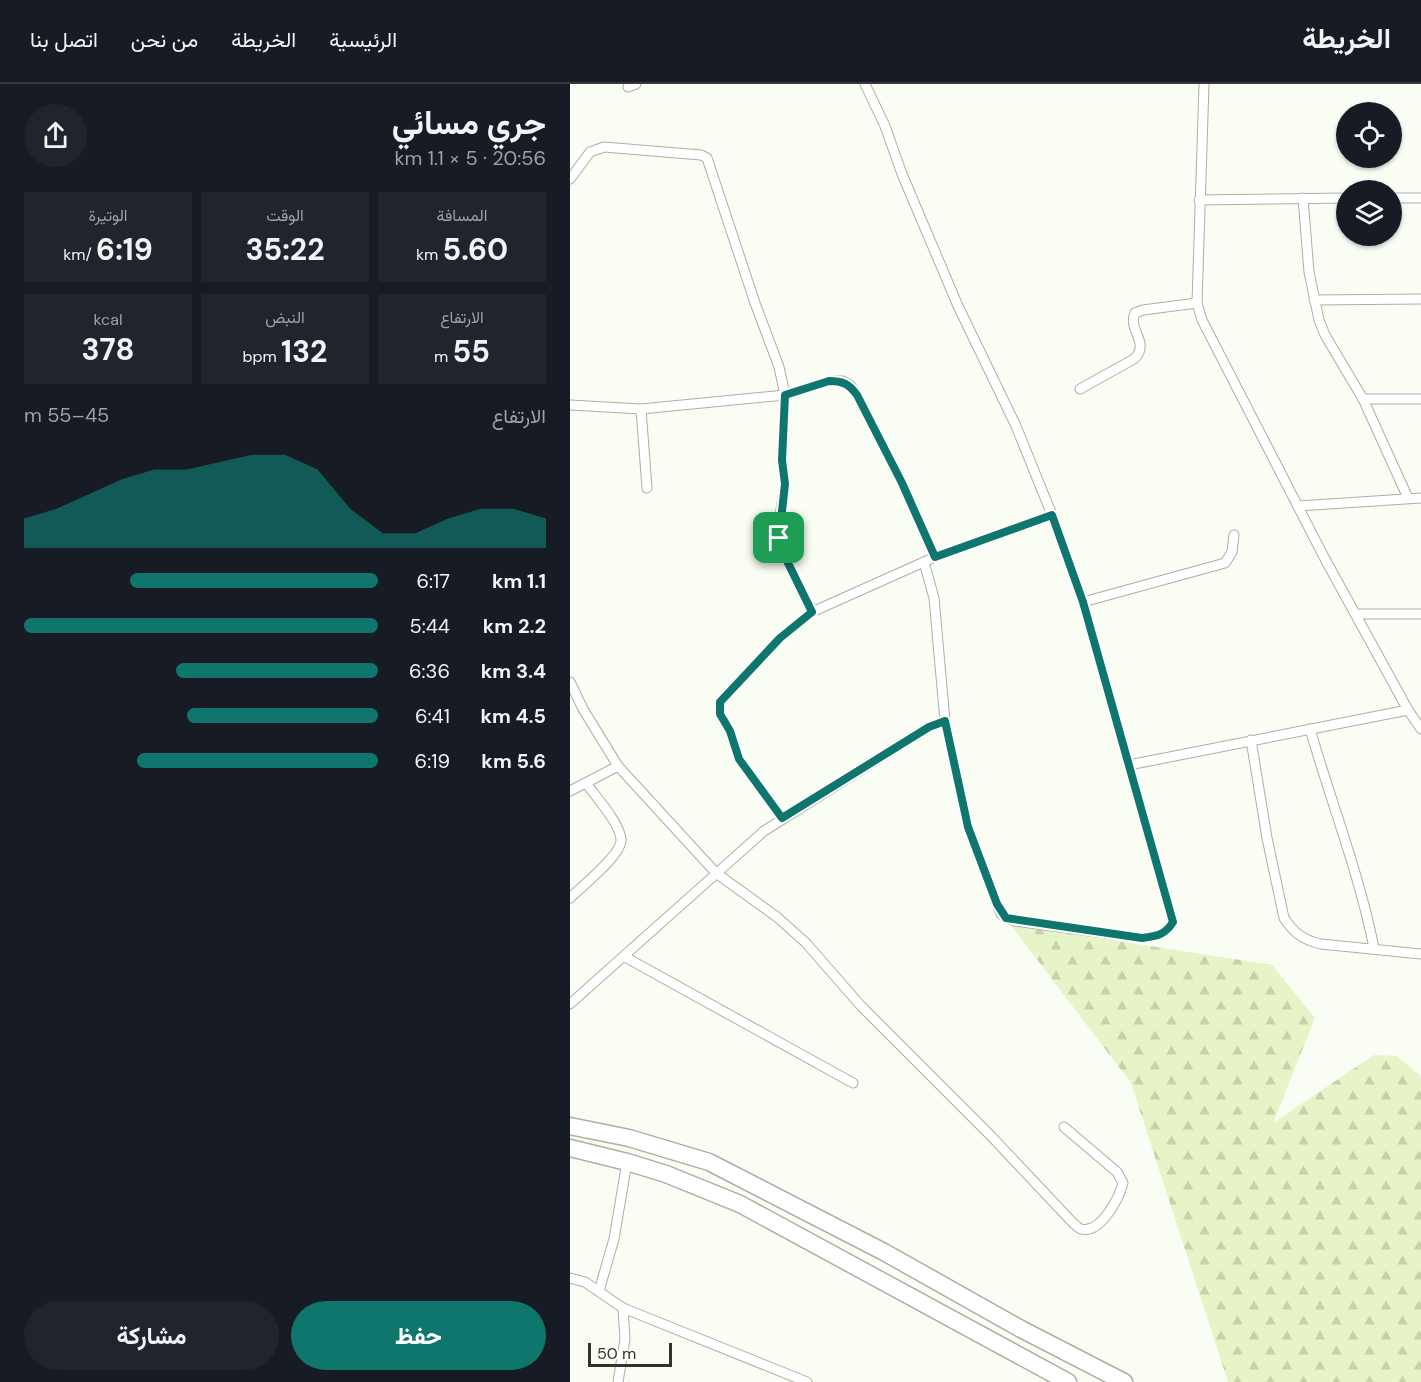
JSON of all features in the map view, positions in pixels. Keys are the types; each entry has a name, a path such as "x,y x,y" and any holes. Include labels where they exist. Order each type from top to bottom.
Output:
{"highway":[{"path":"570,1126 629,1138 709,1162 884,1252 1031,1334 1124,1382"},
{"path":"570,1148 627,1162 676,1178 740,1204 1068,1382"}],"street":[{"path":"865,84 885,126 902,174 958,306 1016,426 1052,515 1083,602 1173,922 1167,932 1142,938 1015,921 1001,914 968,827 945,721 934,598 924,562"},
{"path":"1204,84 1197,303 1209,334 1298,506 1408,710 1421,729"},
{"path":"570,179 590,152 604,147 705,156 779,367 785,395 782,460 785,484 779,538 788,563 812,612"},
{"path":"1303,198 1309,272 1324,335 1363,399 1408,498"},
{"path":"1199,200 1336,198"},
{"path":"1402,198 1421,198"},
{"path":"1314,300 1421,299"},
{"path":"1080,389 1139,354 1140,345 1132,321 1135,313 1197,303"},
{"path":"570,405 641,409 785,395 829,381 843,381 850,385 857,395 902,483 935,557"},
{"path":"1363,399 1421,399"},
{"path":"641,409 647,488"},
{"path":"1298,506 1421,498"},
{"path":"782,818 739,759 730,731 720,714 719,707 724,697 780,638 812,612 935,557 1052,515"},
{"path":"1083,602 1225,563 1232,552 1234,535"},
{"path":"1357,614 1421,614"},
{"path":"570,682 583,709 618,766 716,873 777,917 806,943 861,1006 991,1136 1073,1223 1081,1229 1090,1228 1100,1223 1109,1213 1123,1184 1117,1172 1064,1127"},
{"path":"1130,765 1408,710"},
{"path":"570,1004 764,831 929,727 945,721"},
{"path":"1310,729 1328,791 1358,878 1374,948"},
{"path":"1251,740 1267,838 1284,918 1297,935 1321,944 1421,954"},
{"path":"570,791 618,766"},
{"path":"570,898 612,857 619,849 621,841 618,828 586,783"},
{"path":"625,957 852,1083"},
{"path":"599,1291 614,1239 627,1162"},
{"path":"570,1278 585,1282 623,1308 807,1382"},
{"path":"618,1382 625,1339 623,1308"}],"green space":[{"path":"1010,924 1272,965 1315,1018 1273,1123 1374,1055 1397,1056 1421,1076 1421,1382 1228,1382 1131,1083"}],"route":[{"path":"829,381 843,381 850,385 857,395 902,483 935,557 1052,515 1083,602 1130,765 1173,922 1167,932 1142,938 1015,921 1001,914 968,827 945,721 929,727 782,818 739,759 719,707 724,697 780,638 812,612 788,563 779,538 778,528 785,484 782,460 785,395 829,381"}]}
